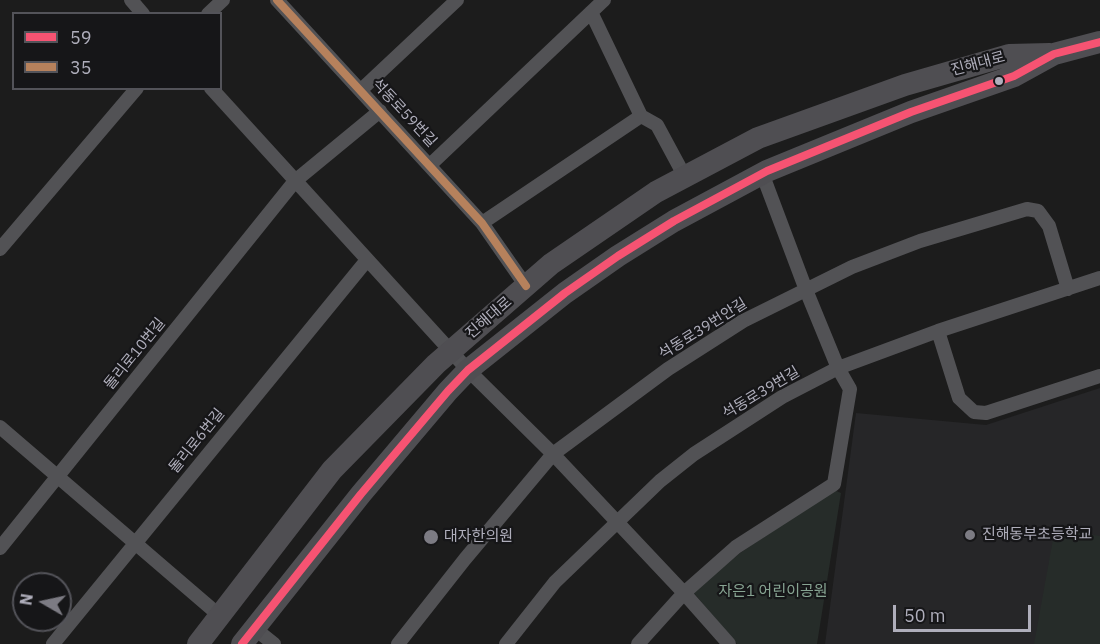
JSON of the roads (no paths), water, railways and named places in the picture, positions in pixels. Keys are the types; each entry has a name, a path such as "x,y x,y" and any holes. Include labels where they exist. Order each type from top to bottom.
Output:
{"main road":[{"path":"1054,54 1100,42"},
{"name":"진해대로","path":"248,636 361,494 468,370 565,293 674,221 762,174 911,112 1014,76 1054,54"},
{"name":"진해대로","path":"198,644 332,470 451,351 551,264 646,198 758,138 905,85 1009,55 1054,54"}],"street":[{"path":"130,0 141,12"},
{"path":"210,12 223,0"},
{"name":"석동로59번길","path":"277,0 430,165 604,0"},
{"path":"361,90 457,0"},
{"path":"591,12 641,116 657,125 685,177"},
{"path":"0,249 135,90"},
{"path":"213,90 468,370 553,454 684,592 729,644"},
{"name":"돌리로10번길","path":"0,548 295,181 380,111"},
{"path":"482,223 641,116"},
{"path":"430,165 482,223 526,286"},
{"path":"638,644 684,592 736,547 834,484 850,389 838,368 806,290 762,174"},
{"name":"석동로39번안길","path":"398,644 465,559 553,454 678,363 743,321 852,267 920,241 1027,209 1038,212 1049,226 1068,288"},
{"name":"돌리로6번길","path":"53,644 368,260"},
{"name":"석동로39번길","path":"506,644 555,582 660,481 693,454 782,397 838,368 938,331 1100,278"},
{"path":"938,331 959,398 974,412 986,413 1100,376"},
{"path":"0,427 220,616"},
{"path":"248,636 274,644"}],"place":[{"name":"진해동부초등학교","path":"970,535"},
{"name":"대자한의원","path":"431,537"}],"park label":[{"name":"자은1 어린이공원","path":"773,592"}]}
